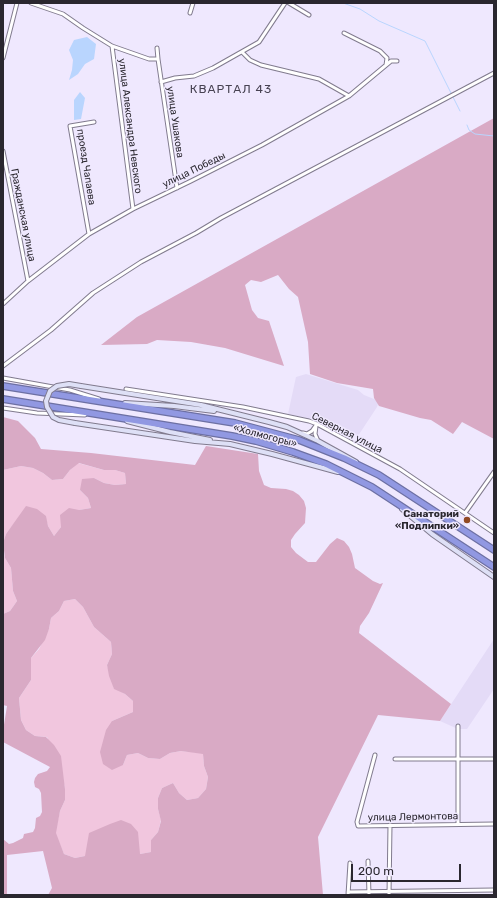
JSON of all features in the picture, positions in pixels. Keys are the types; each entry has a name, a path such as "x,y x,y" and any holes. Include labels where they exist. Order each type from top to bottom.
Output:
{"highway":[{"name":"«Холмогоры»","path":"3,386 235,423 274,432 325,449 368,469 469,532 494,550"},
{"name":"«Холмогоры»","path":"3,399 256,441 299,454 350,475 386,495 494,567"}],"main road":[{"path":"230,444 195,442 64,422 53,417 47,407 46,401 50,391 57,386 69,384 180,402 269,422 302,433 346,455 368,469"},
{"path":"116,403 174,406 232,414"},
{"path":"114,417 170,432 272,454 350,475"},
{"path":"386,495 432,534 494,577"}],"street":[{"path":"3,58 17,3"},
{"path":"31,3 63,14 112,46 148,59 158,59"},
{"path":"190,12 193,3"},
{"path":"161,82 175,78 194,76 213,68 259,42 285,3"},
{"path":"289,3 309,15"},
{"path":"344,33 380,51 387,58 386,65"},
{"name":"улица Александра Невского","path":"112,46 133,208"},
{"name":"улица Ушакова","path":"156,48 176,188"},
{"path":"242,52 250,60 261,65 319,79 349,96"},
{"name":"улица Победы","path":"3,304 28,281 89,234 133,208 262,145 349,96 391,61 397,61"},
{"path":"3,366 51,330 93,293 141,262 494,73"},
{"name":"проезд Чапаева","path":"89,234 70,126 94,122"},
{"name":"Гражданская улица","path":"3,151 28,281"},
{"path":"3,378 70,390 109,402"},
{"name":"Северная улица","path":"126,388 243,407 317,424 400,469 494,533"},
{"path":"3,408 37,413 105,415"},
{"path":"302,433 307,434 312,431 317,424"},
{"path":"317,424 315,434 318,441"},
{"path":"465,513 494,472"},
{"path":"458,726 458,824"},
{"name":"улица Лермонтова","path":"375,755 357,824 358,826 494,824"},
{"path":"395,759 494,759"},
{"path":"389,893 390,825"},
{"path":"368,861 369,893"},
{"path":"350,863 348,894 494,890"}],"shaded area":[{"path":"494,118 494,439 462,422 453,434 431,420 379,406 374,398 373,389 337,383 310,374 308,342 298,297 289,289 278,275 261,282 251,280 245,285 252,310 258,318 269,321 284,366 225,348 191,342 157,340 147,344 101,345 137,317"},
{"path":"306,374 358,390 364,395 379,401 377,407 358,436 338,424 333,429 318,420 288,414 296,377"},
{"path":"3,417 18,421 35,438 41,449 195,465 206,446 258,454 259,471 264,485 271,488 293,491 304,501 306,508 305,523 291,540 291,547 296,553 308,562 316,562 330,544 337,538 344,541 349,547 355,568 373,581 380,584 383,583 369,613 360,626 359,633 451,704 440,721 378,715 318,837 323,895 48,895 52,888 43,851 7,855 7,895 3,895 3,839 9,844 23,838 24,834 33,832 36,818 40,816 42,812 41,793 39,789 35,787 35,778 38,774 47,771 50,767 3,742 3,731 7,706 3,705 3,614 10,611 17,601 13,591 11,568 5,558 3,543 6,534 26,506 37,509 46,516 48,526 54,536 61,527 60,515 69,508 79,510 91,508 88,498 80,490 82,479 94,478 104,483 115,485 126,484 125,473 115,470 104,470 79,463 70,470 63,479 52,480 33,468 21,466 3,470","holes":["75,599 83,607 94,627 111,642 112,654 107,665 114,689 125,694 133,701 133,712 112,721 106,730 100,752 103,764 112,770 123,765 127,755 138,753 148,758 160,759 170,753 181,751 203,754 204,766 208,777 206,789 198,798 187,800 179,793 173,783 162,788 158,798 158,809 161,821 158,832 151,840 151,852 140,854 138,832 131,824 121,820 89,833 85,856 75,858 64,854 56,833 60,811 65,800 61,756 54,745 46,737 35,736 26,730 21,720 19,698 31,680 31,658 45,640 51,618 59,611 64,601"]},
{"path":"78,463 104,470 115,470 125,473 126,484 115,485 104,483 94,478 80,490 88,498 91,508 79,510 54,536 48,526 45,516 13,525 6,534 3,543 3,470 21,466 33,468 52,480 63,479"},
{"path":"3,548 5,558 11,568 13,591 17,601 10,611 3,614"},
{"path":"75,599 83,607 94,627 111,642 112,654 107,665 114,688 125,694 133,701 133,712 112,721 123,765 127,755 138,753 148,758 160,759 170,753 181,751 203,753 204,766 208,777 206,789 198,798 187,800 179,793 173,783 162,788 158,798 158,809 161,820 158,832 151,840 151,852 140,854 85,856 75,858 64,854 55,833 60,811 65,800 63,778 47,737 35,736 26,730 21,720 19,698 31,680 31,658 39,649 49,629 51,618 59,611 64,601"},
{"path":"494,639 494,689 467,729 458,729 440,721"}],"water":[{"path":"87,37 96,44 94,59 85,64 78,74 69,80 73,60 69,50 74,40"},
{"path":"80,92 85,98 81,119 74,120 74,100"}],"waterway":[{"path":"343,3 360,9 379,21 425,41 460,111"},
{"path":"467,125 469,130 475,134 494,136"}],"place":[{"name":"Санаторий «Подлипки»","path":"467,520"}],"district":[{"name":"КВАРТАЛ 43","path":"231,90"}]}
